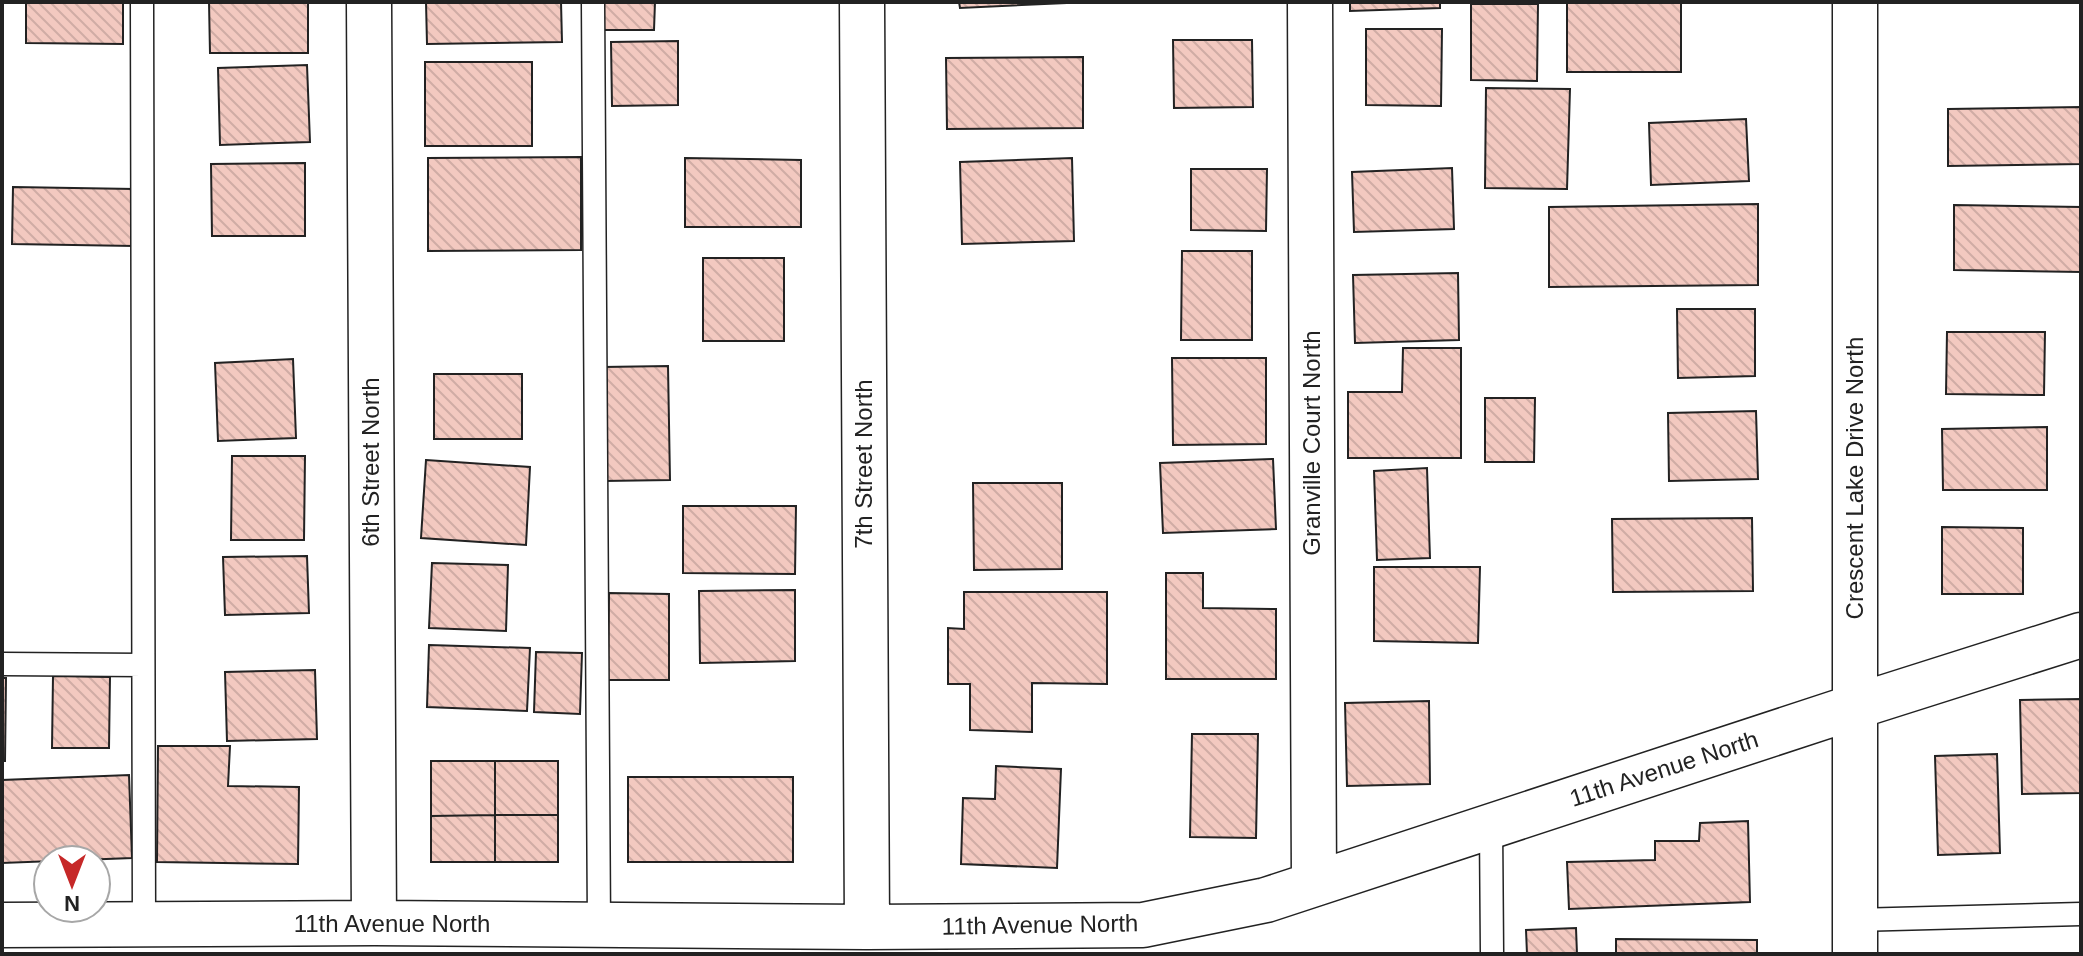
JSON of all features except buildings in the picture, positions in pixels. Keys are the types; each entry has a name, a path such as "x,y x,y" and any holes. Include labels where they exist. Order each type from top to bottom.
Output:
{"street":[{"name":"6th Street North","path":"369,2 374,923"},
{"name":"7th Street North","path":"862,2 867,927"},
{"name":"Granville Court North","path":"1310,2 1314,883"},
{"name":"Crescent Lake Drive North","path":"1855,2 1855,937"},
{"name":"11th Avenue North","path":"2,925 374,923 867,927 1143,940 2081,635"}],"lane":[{"path":"142,2 144,924"},
{"path":"593,2 599,925"},
{"path":"2,664 143,665"},
{"path":"1491,825 1492,954"},
{"path":"1855,937 2081,914"}]}
